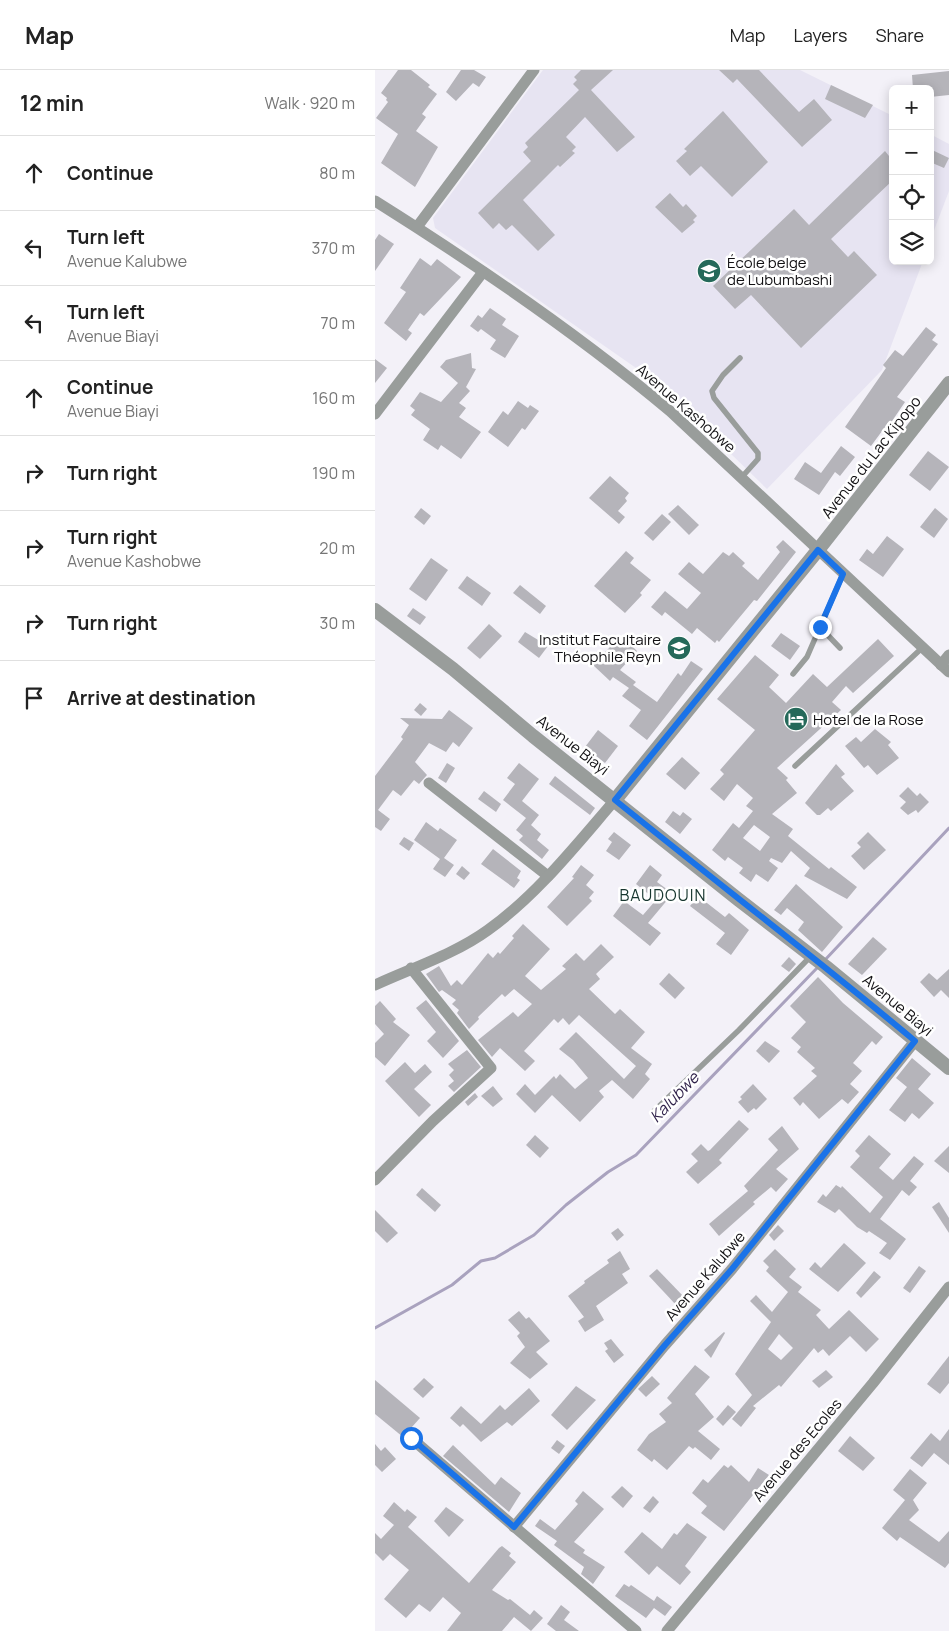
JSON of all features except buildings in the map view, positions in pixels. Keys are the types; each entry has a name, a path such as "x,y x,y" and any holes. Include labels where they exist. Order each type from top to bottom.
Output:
{"street":[{"path":"417,227 534,70"},
{"name":"Avenue Kashobwe","path":"375,201 483,272 643,388 945,669"},
{"path":"375,414 483,272"},
{"name":"Avenue du Lac Kipopo","path":"615,800 818,550 949,383"},
{"name":"Avenue Biayi","path":"375,610 453,669 949,1068"},
{"path":"945,669 949,655"},
{"path":"429,784 548,876"},
{"path":"375,985 458,947 488,930 548,876 615,800"},
{"path":"375,1180 433,1121 491,1068 411,968"},
{"name":"Avenue Kalubwe","path":"514,1527 744,1254 915,1041"},
{"name":"Avenue des Ecoles","path":"667,1631 873,1383 949,1287"},
{"path":"411,1438 636,1631"}],"lane":[{"path":"740,358 723,375 712,391 714,398 758,453 759,459 741,478"},
{"path":"793,674 807,657 843,574"},
{"path":"820,627 840,648"},
{"path":"795,766 922,648"},
{"path":"653,1112 739,1030 819,962"}],"shaded area":[{"name":"École belge de Lubumbashi","path":"543,70 800,70 889,114 889,265 921,265 882,370 767,489 659,384 435,228 433,218"},
{"path":"934,136 949,144 949,191 934,230"}],"waterway":[{"name":"Kalubwe","path":"824,961 949,828"},
{"name":"Kalubwe","path":"375,1328 452,1285 481,1261 495,1258 534,1235 566,1205 608,1172 636,1155 818,967"}],"place":[{"name":"École belge de Lubumbashi","path":"709,271"},
{"name":"Institut Facultaire Théophile Reyn","path":"679,648"},
{"name":"Hotel de la Rose","path":"796,719"}],"district":[{"name":"BAUDOUIN","path":"663,895"}],"route":[{"path":"411,1438 514,1527 665,1345 732,1269 795,1193 915,1041 826,967 615,800 818,550 843,574 820,627"}]}
